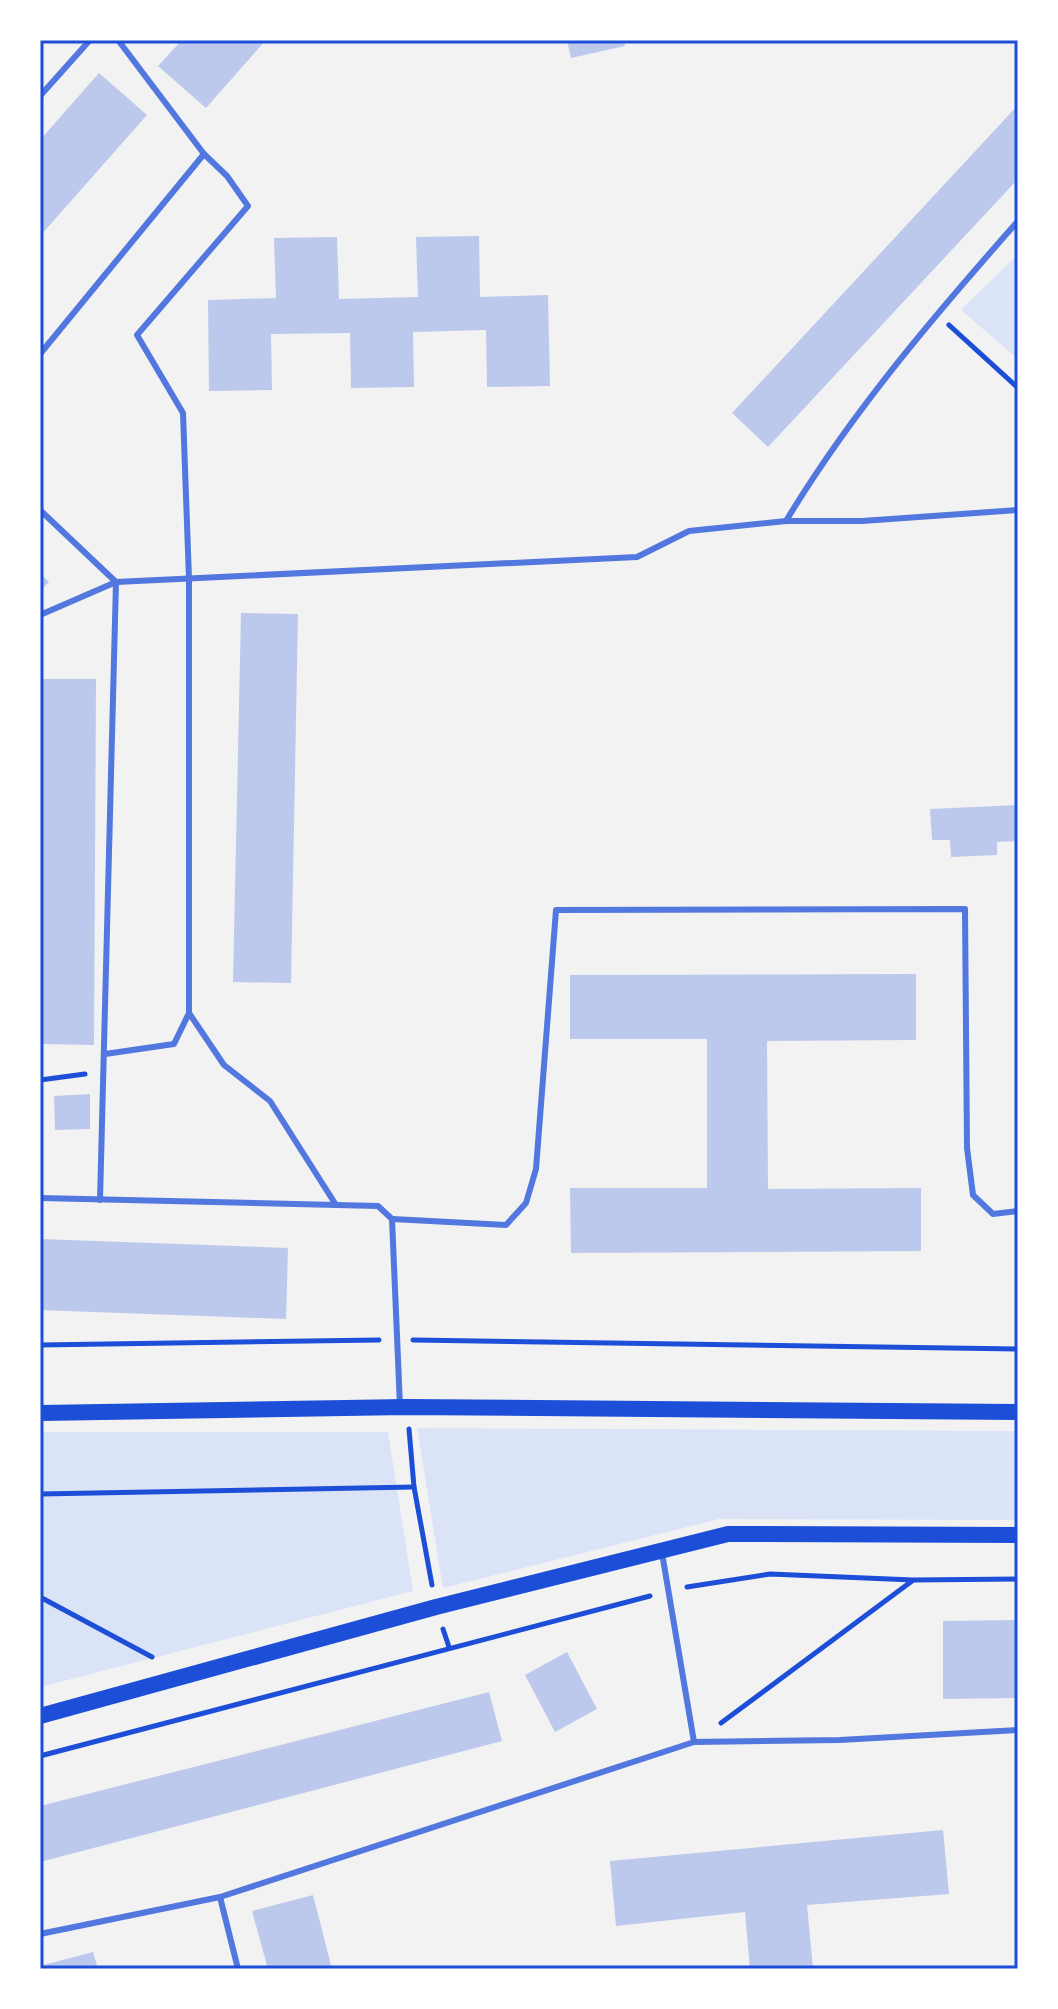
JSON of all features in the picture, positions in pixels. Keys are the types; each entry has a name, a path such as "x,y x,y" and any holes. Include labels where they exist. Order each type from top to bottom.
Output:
{"main road":[{"path":"40,1413 404,1407 1018,1412"},
{"path":"40,1716 436,1607 728,1534 1018,1535"}],"lane":[{"path":"40,96 90,40"},
{"path":"105,1054 174,1044 189,1013 189,579 183,413 137,335 248,206 227,176 204,154 118,40"},
{"path":"40,354 204,154"},
{"path":"786,521 817,470 936,314 1018,221"},
{"path":"40,510 116,582 100,1200"},
{"path":"40,615 116,582 637,557 689,531 786,521 862,521 1018,510"},
{"path":"40,1198 378,1206 392,1219 506,1225 526,1203 536,1169 556,910 965,909 967,1148 973,1195 993,1214 1018,1211"},
{"path":"189,1013 224,1065 270,1101 336,1205"},
{"path":"392,1219 395,1340 404,1407"},
{"path":"661,1551 694,1742"},
{"path":"40,1934 220,1897 694,1742 840,1740 1018,1730"},
{"path":"220,1897 238,1969"}],"path":[{"path":"936,314 1018,388"},
{"path":"40,1080 86,1074 104,1065"},
{"path":"40,1345 395,1340 1018,1349"},
{"path":"404,1407 414,1487 436,1607 449,1647"},
{"path":"40,1494 414,1487"},
{"path":"40,1756 670,1590 735,1577 770,1574 913,1580 1018,1579"},
{"path":"694,1742 913,1580"},
{"path":"40,1597 152,1657"}],"shaded area":[{"path":"1018,254 1018,359 961,310"},
{"path":"417,1428 1018,1431 1018,1520 719,1519 443,1588"},
{"path":"40,1432 388,1432 413,1591 40,1687"}],"building":[{"path":"182,40 266,40 206,108 158,66"},
{"path":"567,40 624,40 625,46 571,58"},
{"path":"99,73 147,115 40,236 40,140"},
{"path":"1018,105 1018,179 768,447 732,413"},
{"path":"479,236 480,297 548,295 550,386 487,387 486,330 413,332 414,387 351,388 350,333 271,334 272,390 209,391 208,300 276,298 274,238 337,237 339,299 418,297 416,237"},
{"path":"40,573 49,582 40,591"},
{"path":"241,613 298,614 291,983 233,982"},
{"path":"40,679 96,679 94,1045 40,1044"},
{"path":"1018,805 1018,841 997,842 997,855 951,857 950,840 932,840 930,809"},
{"path":"916,974 916,1040 767,1041 768,1189 921,1188 921,1251 571,1253 570,1188 707,1188 707,1039 570,1039 570,975"},
{"path":"90,1094 90,1129 55,1130 54,1096"},
{"path":"40,1239 288,1248 286,1319 40,1310"},
{"path":"1018,1620 1018,1698 943,1699 943,1621"},
{"path":"567,1652 597,1709 555,1732 525,1675"},
{"path":"489,1692 502,1741 40,1862 40,1806"},
{"path":"943,1830 949,1894 807,1905 813,1969 750,1969 745,1912 616,1926 610,1861"},
{"path":"313,1895 332,1969 268,1969 252,1911"},
{"path":"93,1952 98,1969 40,1969 40,1966"}]}
